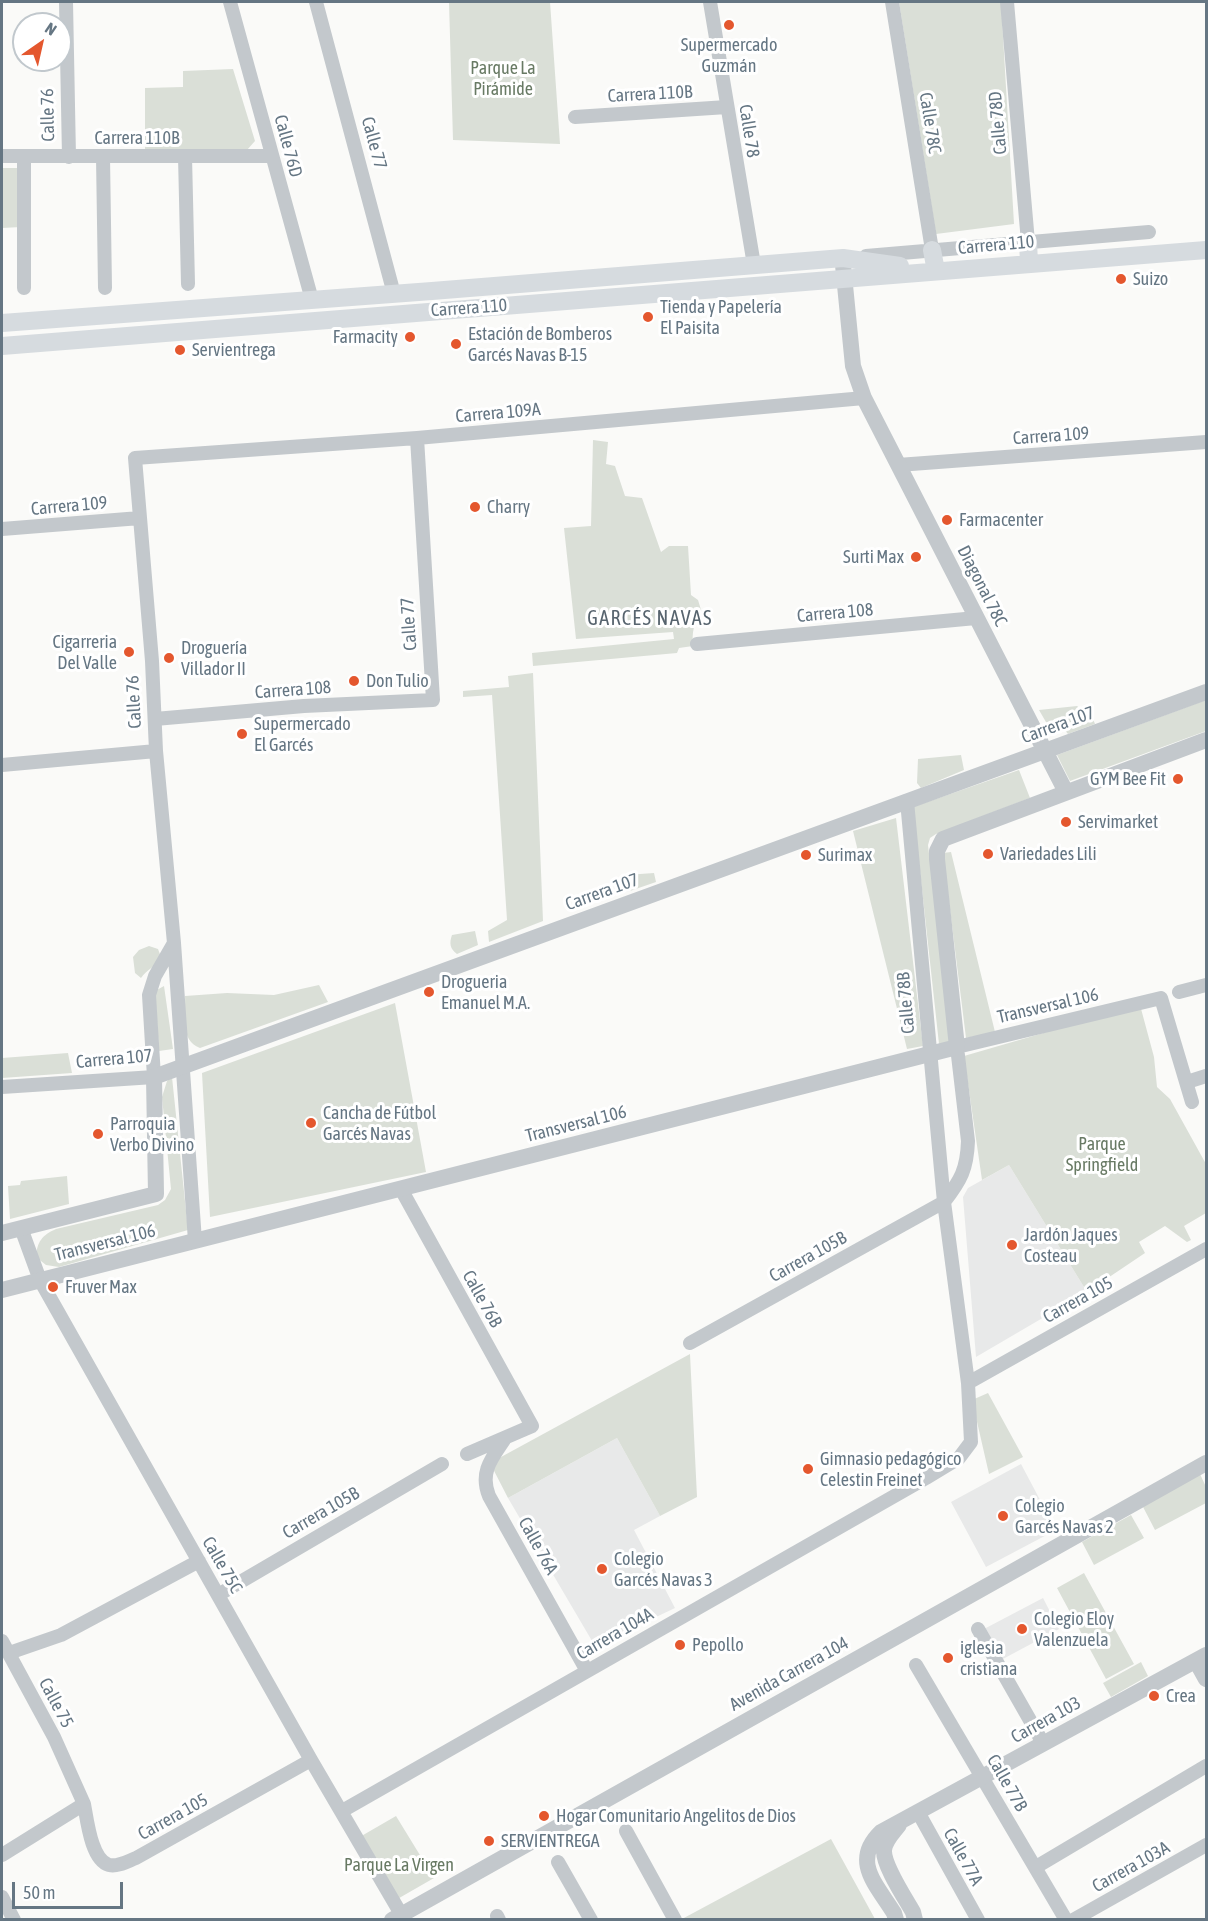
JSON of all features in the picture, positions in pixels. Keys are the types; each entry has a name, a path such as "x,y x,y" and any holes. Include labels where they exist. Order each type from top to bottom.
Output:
{"main road":[{"path":"1028,242 1029,263"},
{"path":"932,250 936,270"},
{"name":"Carrera 110","path":"2,346 1206,250"},
{"name":"Carrera 110","path":"2,323 843,258 936,270"},
{"path":"432,291 434,310"}],"street":[{"name":"Calle 76","path":"66,2 69,157"},
{"name":"Calle 76D","path":"230,2 312,300"},
{"name":"Calle 77","path":"316,2 394,294"},
{"name":"Calle 78","path":"710,2 754,266"},
{"name":"Calle 78C","path":"892,2 932,250"},
{"name":"Calle 78D","path":"1007,2 1028,242"},
{"name":"Carrera 110B","path":"575,117 727,107"},
{"name":"Carrera 110B","path":"2,156 272,156"},
{"path":"185,156 188,284"},
{"path":"24,157 24,288"},
{"path":"103,157 105,288"},
{"name":"Carrera 110","path":"843,258 1149,232"},
{"path":"843,258 853,366 864,398"},
{"name":"Carrera 109A","path":"135,458 417,438 864,398"},
{"name":"Diagonal 78C","path":"864,398 1066,792"},
{"name":"Calle 77","path":"417,438 433,700"},
{"name":"Carrera 109","path":"898,465 1206,442"},
{"name":"Calle 76","path":"135,458 152,661 156,751 184,1066 195,1241"},
{"name":"Carrera 109","path":"2,529 140,518"},
{"name":"Carrera 108","path":"696,644 976,618"},
{"name":"Carrera 107","path":"2,1087 154,1077 1206,692"},
{"name":"Carrera 108","path":"155,719 304,706 433,700"},
{"path":"944,1202 964,1172 968,1141 937,863 939,843 949,835 1206,740"},
{"path":"2,765 156,751"},
{"name":"Calle 78B","path":"906,801 944,1202 968,1383 970,1442 966,1451"},
{"path":"154,1077 148,995 154,976 174,943"},
{"path":"1179,992 1206,985"},
{"name":"Transversal 106","path":"2,1290 957,1047 1161,998 1187,1082"},
{"path":"1192,1102 1187,1082 1206,1076"},
{"name":"Transversal 106","path":"2,1233 156,1194 154,1077"},
{"name":"Calle 76B","path":"401,1189 532,1426 506,1437"},
{"name":"Carrera 105B","path":"690,1343 944,1202"},
{"name":"Calle 75C","path":"21,1228 40,1280 342,1811 397,1917"},
{"name":"Carrera 105","path":"968,1383 1206,1249"},
{"path":"467,1454 506,1437"},
{"name":"Calle 76A","path":"506,1437 489,1464 484,1485 588,1671"},
{"name":"Carrera 104A","path":"342,1811 959,1458 966,1451"},
{"name":"Avenida Carrera 104","path":"397,1917 1206,1463"},
{"name":"Carrera 105B","path":"218,1594 442,1464"},
{"path":"5,1647 61,1635 199,1561"},
{"path":"978,1629 1043,1743"},
{"name":"Calle 75","path":"5,1647 54,1737 84,1804"},
{"path":"1201,1658 1206,1679"},
{"name":"Carrera 103","path":"910,1816 1201,1658"},
{"name":"Calle 77B","path":"916,1665 1066,1920"},
{"name":"Carrera 105","path":"84,1804 92,1843 97,1853 108,1865 118,1865 136,1858 311,1760"},
{"path":"1035,1867 1206,1766"},
{"path":"2,1855 84,1804"},
{"path":"896,1920 869,1873 866,1853 869,1845 881,1832 910,1816"},
{"path":"910,1816 887,1841 884,1852 888,1866 915,1920"},
{"name":"Calle 77A","path":"910,1816 978,1920"},
{"path":"626,1831 675,1920"},
{"name":"Carrera 103A","path":"1073,1920 1206,1845"},
{"path":"558,1862 591,1920"},
{"path":"2,1897 14,1920"}],"shaded area":[{"name":"Jardón Jaques Costeau","path":"1009,1165 1087,1292 976,1357 963,1197 968,1188"},
{"name":"Colegio Garcés Navas 3","path":"617,1438 660,1516 634,1530 675,1608 595,1646 508,1498"},
{"name":"Colegio Garcés Navas 2","path":"1021,1464 1056,1530 986,1567 951,1502"},
{"name":"Colegio Eloy Valenzuela","path":"1043,1598 1059,1629 1001,1660 984,1629"}],"green space":[{"name":"Parque La Pirámide","path":"449,2 550,2 560,144 453,140"},
{"path":"899,2 1001,2 1014,224 936,234"},
{"path":"233,69 255,141 247,150 145,149 145,88 183,87 183,71"},
{"path":"2,168 22,168 21,227 2,228"},
{"path":"593,440 608,442 606,464 615,466 625,496 642,498 661,552 669,546 688,546 691,595 698,600 702,613 694,628 693,646 679,648 677,653 533,666 532,653 674,639 673,632 576,639 564,528 591,526"},
{"path":"533,673 543,921 489,942 488,931 507,920 492,695 463,697 463,691 509,687 508,676"},
{"path":"1206,700 1206,731 1070,781 1057,755"},
{"path":"1077,706 1093,719 1095,724 1068,734 1064,729 1050,729 1039,710"},
{"path":"961,755 964,770 921,788 917,783 918,759"},
{"path":"1019,770 1030,798 930,838 928,845 951,1041 939,1044 913,807"},
{"path":"896,818 923,1046 907,1049 853,831"},
{"path":"951,852 995,1032 966,1038 943,853"},
{"path":"654,873 656,882 627,892 620,885 626,875"},
{"path":"475,931 478,945 457,954 451,946 452,935"},
{"path":"149,946 158,949 161,957 141,978 135,973 133,957 139,950"},
{"path":"319,985 328,1002 200,1048 193,1044 186,1033 185,996 227,993 274,995"},
{"path":"164,986 173,1049 159,1051 155,991"},
{"name":"Cancha de Fútbol Garcés Navas","path":"395,1003 426,1172 210,1217 202,1073"},
{"name":"Parque Springfield","path":"1140,1005 1154,1057 1157,1087 1170,1099 1206,1164 1206,1213 1184,1226 1191,1240 1187,1242 1165,1226 1139,1242 1145,1253 1087,1292 1009,1165 982,1180 964,1056"},
{"path":"68,1053 72,1073 2,1078 2,1058"},
{"path":"172,1077 188,1230 59,1267 46,1265 36,1257 39,1243 51,1231 158,1205 165,1200 171,1189 162,1097 167,1081"},
{"path":"67,1176 69,1204 10,1219 8,1186 20,1185 21,1181"},
{"path":"690,1354 697,1497 660,1516 617,1438 508,1498 490,1463"},
{"path":"988,1393 1023,1457 989,1474 972,1400"},
{"path":"1200,1474 1206,1487 1206,1503 1155,1530 1142,1505"},
{"path":"1131,1515 1144,1538 1094,1565 1082,1542"},
{"path":"1084,1573 1134,1664 1106,1679 1057,1588"},
{"path":"1141,1662 1148,1676 1111,1697 1103,1683"},
{"name":"Parque La Virgen","path":"396,1816 434,1878 394,1901 358,1838"},
{"path":"831,1839 875,1919 682,1919"}],"place":[{"name":"Supermercado Guzmán","path":"729,25"},
{"name":"Suizo","path":"1121,279"},
{"name":"Tienda y Papelería El Paisita","path":"648,317"},
{"name":"Farmacity","path":"410,337"},
{"name":"Estación de Bomberos Garcés Navas B-15","path":"456,344"},
{"name":"Servientrega","path":"180,350"},
{"name":"Charry","path":"475,507"},
{"name":"Farmacenter","path":"947,520"},
{"name":"Surti Max","path":"916,557"},
{"name":"Cigarreria Del Valle","path":"129,652"},
{"name":"Droguería Villador II","path":"169,658"},
{"name":"Don Tulio","path":"354,681"},
{"name":"Supermercado El Garcés","path":"242,734"},
{"name":"GYM Bee Fit","path":"1178,779"},
{"name":"Servimarket","path":"1066,822"},
{"name":"Variedades Lili","path":"988,854"},
{"name":"Surimax","path":"806,855"},
{"name":"Drogueria Emanuel M.A.","path":"429,992"},
{"name":"Cancha de Fútbol Garcés Navas","path":"311,1123"},
{"name":"Parroquia Verbo Divino","path":"98,1134"},
{"name":"Jardón Jaques Costeau","path":"1012,1245"},
{"name":"Fruver Max","path":"53,1287"},
{"name":"Gimnasio pedagógico Celestin Freinet","path":"808,1469"},
{"name":"Colegio Garcés Navas 2","path":"1003,1516"},
{"name":"Colegio Garcés Navas 3","path":"602,1569"},
{"name":"Colegio Eloy Valenzuela","path":"1022,1629"},
{"name":"Pepollo","path":"680,1645"},
{"name":"iglesia cristiana","path":"948,1658"},
{"name":"Crea","path":"1154,1696"},
{"name":"Hogar Comunitario Angelitos de Dios","path":"544,1816"},
{"name":"SERVIENTREGA","path":"489,1841"}],"district":[{"name":"GARCÉS NAVAS","path":"650,619"}]}
